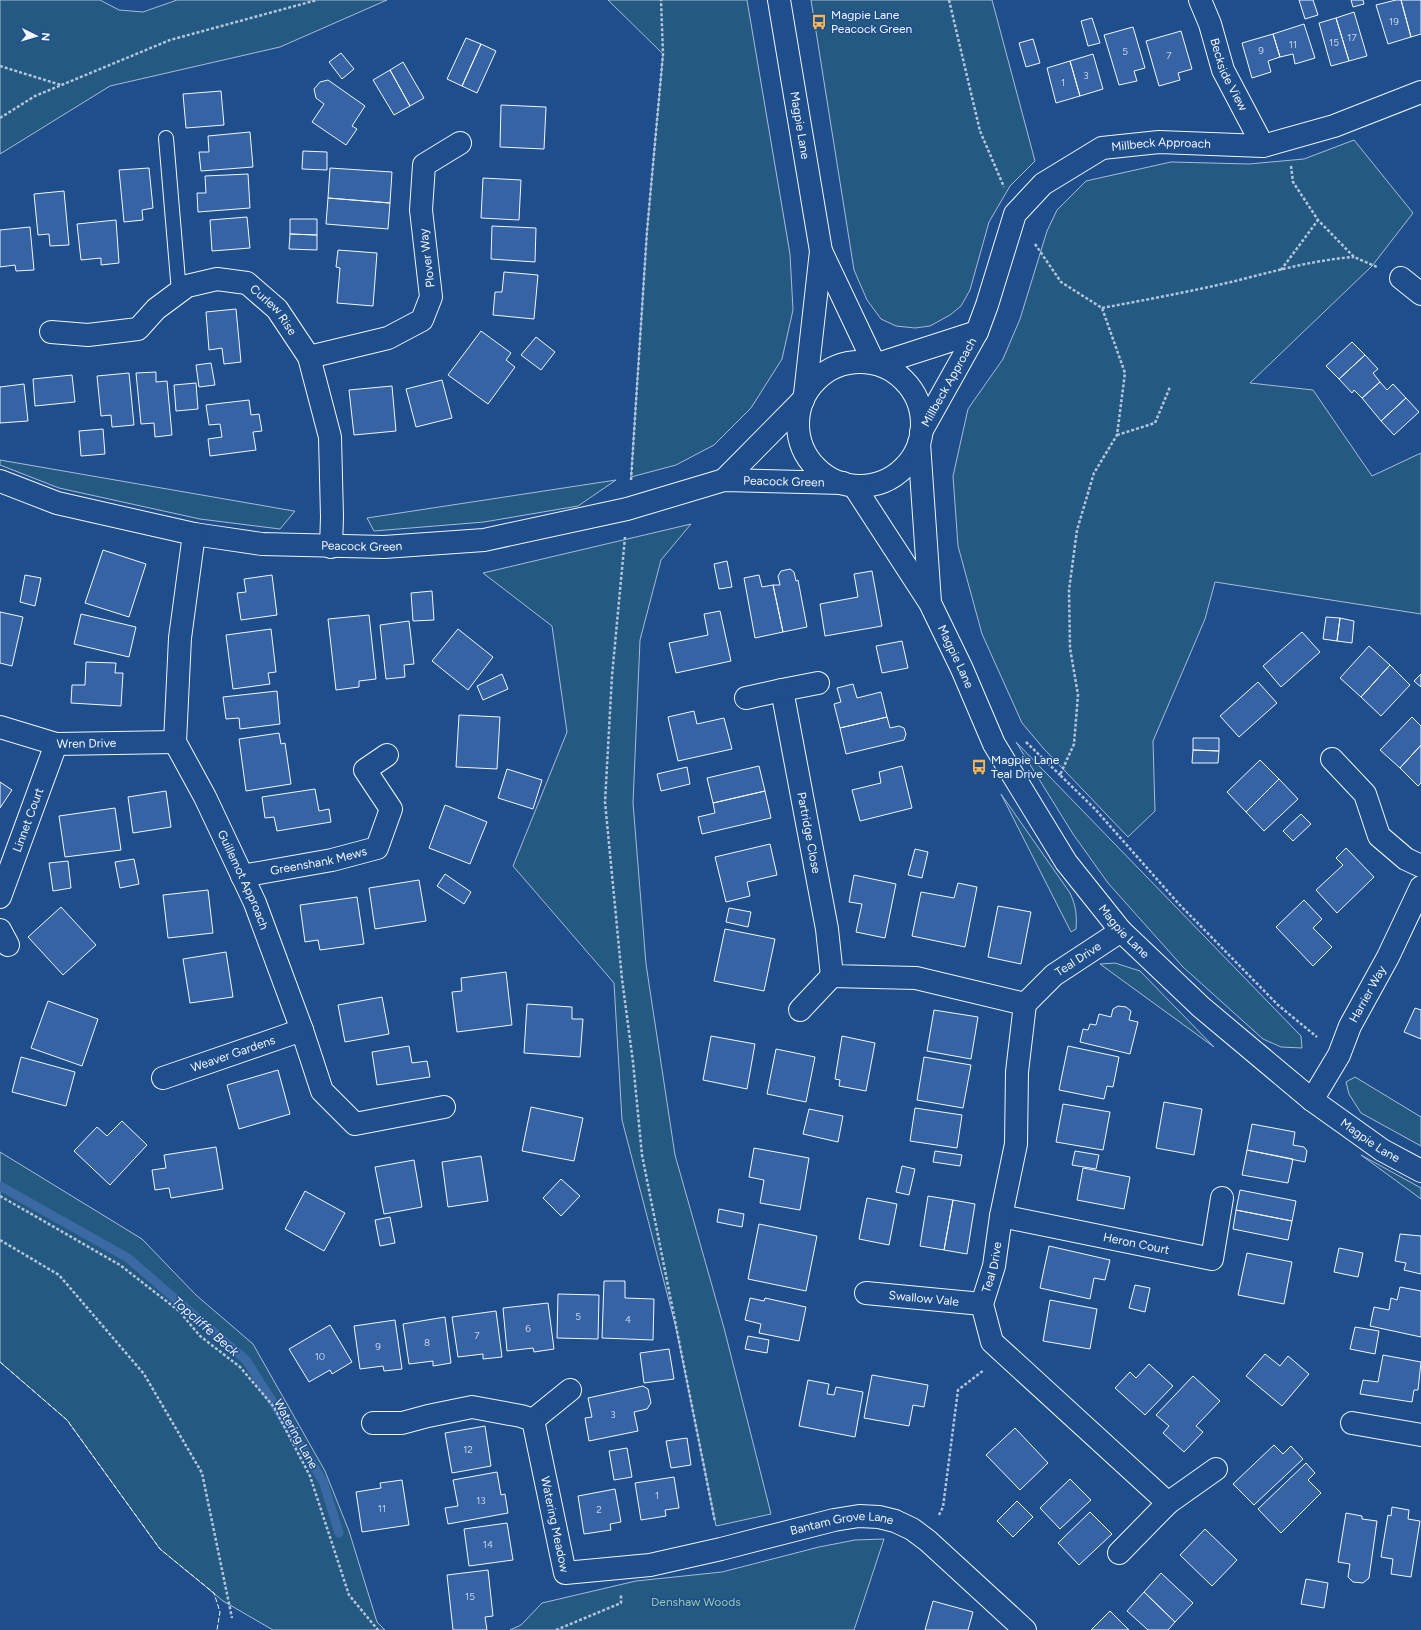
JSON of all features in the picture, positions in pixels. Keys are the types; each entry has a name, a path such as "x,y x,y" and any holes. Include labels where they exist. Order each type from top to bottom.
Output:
{"street":[{"name":"Magpie Lane","path":"779,0 820,250 804,397"},
{"name":"Beckside View","path":"1200,0 1210,24 1223,70 1263,146"},
{"name":"Millbeck Approach","path":"920,438 977,332 987,305 1014,214 1043,184 1102,148 1159,142 1263,146 1334,126 1421,92"},
{"name":"Plover Way","path":"310,357 388,338 422,320 431,297 421,210 424,165 460,143"},
{"name":"Magpie Lane","path":"820,250 876,364"},
{"path":"1401,278 1421,294"},
{"name":"Curlew Rise","path":"51,332 88,335 138,329 156,309 187,286 217,279 247,283 277,310 310,357 330,437 332,517 330,547"},
{"name":"Millbeck Approach","path":"876,364 977,332"},
{"path":"854,362 876,364 888,368 901,376 911,388 920,405 922,424 920,438 909,461 894,476 875,484 849,484 823,474 804,451 799,430 799,413 804,397 818,378 835,367 854,362"},
{"name":"Peacock Green","path":"724,480 804,397"},
{"name":"Magpie Lane","path":"920,438 930,603"},
{"name":"Peacock Green","path":"0,482 56,503 194,534 262,544 330,547 384,547 484,540 627,509 724,480 849,484"},
{"name":"Magpie Lane","path":"849,484 930,603 962,669 994,744 1066,862 1121,931 1201,1007 1312,1100 1382,1150 1421,1171"},
{"path":"175,742 180,638 194,534"},
{"path":"746,698 818,684"},
{"name":"Partridge Close","path":"782,690 827,929 832,976"},
{"name":"Wren Drive","path":"0,727 56,744 175,742"},
{"name":"Guillemot Approach","path":"175,742 205,797 255,903 302,1030 322,1091 355,1124 444,1107"},
{"name":"Linnet Court","path":"0,897 56,744"},
{"name":"Greenshank Mews","path":"242,876 332,860 377,848 391,809 365,770 387,755"},
{"path":"1332,759 1365,794 1379,836 1406,859 1421,866"},
{"name":"Harrier Way","path":"1312,1100 1339,1055 1350,1026 1388,956 1421,887"},
{"name":"Teal Drive","path":"1121,931 1054,975 1025,1004 1017,1072 1016,1144 1001,1216 994,1266 982,1304 992,1342 1168,1503"},
{"path":"800,1010 832,976 916,978 1025,1004"},
{"name":"Weaver Gardens","path":"163,1078 302,1030"},
{"name":"Heron Court","path":"1001,1216 1212,1259 1222,1198"},
{"name":"Swallow Vale","path":"866,1293 982,1304"},
{"path":"373,1423 402,1423 472,1407 521,1416 533,1420 570,1390"},
{"name":"Watering Meadow","path":"533,1420 565,1573 622,1568"},
{"path":"1352,1423 1421,1435"},
{"path":"1119,1554 1168,1503 1216,1469"},
{"name":"Bantam Grove Lane","path":"622,1568 650,1565 721,1549 834,1520 859,1516 879,1516 895,1521 912,1529 928,1541 1025,1630"}],"lane":[{"path":"166,138 179,292"}],"path":[{"path":"0,118 35,96 170,40 317,0"},
{"path":"661,0 663,54 647,230 638,395 612,676 605,802 622,980 633,1062 642,1155 721,1549"},
{"path":"949,0 980,131 1011,203 1014,214 1061,282 1102,308 1125,373 1117,435 1094,473 1077,530 1069,590 1070,648 1078,695 1074,744 1060,775 1094,808 1178,903 1272,1000 1339,1055"},
{"path":"0,66 62,86"},
{"path":"1288,139 1293,182 1318,220 1354,257 1401,278"},
{"path":"1281,270 1318,220"},
{"path":"1102,308 1232,282 1330,259 1354,257"},
{"path":"1117,435 1155,423 1170,387"},
{"name":"Watering Lane","path":"0,1196 120,1265 179,1311 200,1336 240,1367 274,1407 310,1476 349,1595 378,1630"},
{"path":"0,1240 59,1275 144,1374 202,1473 232,1618"},
{"path":"928,1541 943,1507 958,1390 1005,1354"},
{"path":"556,1630 621,1603 622,1568"}],"green space":[{"path":"0,0 100,0 119,10 143,12 177,0 387,0 280,47 110,86 0,154"},
{"path":"608,0 747,0 790,254 793,310 782,359 751,408 714,445 676,465 631,477 647,231 663,54"},
{"path":"811,0 992,0 1035,161 1010,186 989,222 970,290 961,306 950,315 930,326 915,328 896,326 881,319 867,300 854,270"},
{"path":"1354,140 1413,213 1372,266 1250,383 1313,390 1372,476 1421,453 1421,614 1215,582 1205,619 1153,741 1155,811 1128,837 1044,749 1022,723 982,634 958,546 953,476 968,409 1003,359 1020,319 1047,231 1057,210 1086,181 1171,162 1249,164 1304,159"},
{"path":"0,460 295,511 280,529 200,519 59,488 0,465"},
{"path":"616,480 578,506 484,522 374,531 367,518"},
{"path":"691,524 661,560 640,640 633,803 646,964 675,1155 724,1328 771,1514 716,1526 676,1328 622,1120 614,983 513,866 567,732 552,626 483,573"},
{"path":"1016,742 1301,1036 1302,1048 1281,1047 1263,1039 1183,967 1108,883 1073,834"},
{"path":"1001,794 1070,893 1076,911 1076,929 1071,932"},
{"path":"1115,963 1140,971 1214,1047 1100,964"},
{"path":"1355,1077 1421,1117 1421,1146 1361,1113 1349,1094 1346,1082"},
{"path":"0,1152 142,1239 196,1295 253,1344 325,1471 349,1531 377,1622 385,1630 273,1630 223,1601 160,1549 67,1420 0,1362"},
{"path":"1361,1155 1421,1188 1421,1199"},
{"name":"Denshaw Woods","path":"884,1539 854,1630 510,1630 521,1625 542,1603 636,1581 722,1572 819,1547 855,1540"}],"building":[{"path":"1299,0 1313,0 1318,15 1305,19"},
{"path":"1351,0 1363,0 1364,4 1353,7"},
{"path":"1401,0 1411,37 1388,44 1376,5"},
{"path":"1401,0 1421,0 1421,34 1411,37"},
{"path":"1354,12 1367,56 1349,61 1336,18"},
{"path":"1092,18 1100,43 1088,46 1081,21"},
{"path":"1336,18 1349,61 1331,66 1319,23"},
{"path":"1304,24 1315,58 1295,64 1293,54 1280,57 1273,34"},
{"path":"1133,27 1145,68 1134,71 1137,81 1119,85 1104,35"},
{"path":"1181,31 1192,69 1178,73 1180,80 1159,86 1146,41"},
{"path":"1273,34 1280,57 1268,61 1271,72 1252,78 1242,43"},
{"path":"466,38 481,44 462,86 447,79"},
{"path":"1033,39 1040,63 1026,67 1019,43"},
{"path":"481,44 496,51 477,93 462,86"},
{"path":"341,53 354,69 342,79 329,62"},
{"path":"1093,54 1103,89 1080,96 1070,61"},
{"path":"1070,61 1080,96 1056,103 1047,68"},
{"path":"403,62 424,98 410,106 390,70"},
{"path":"390,70 410,106 394,115 373,80"},
{"path":"328,80 365,106 352,126 357,129 346,145 312,122 324,104 316,98 314,89 320,82"},
{"path":"221,91 224,125 186,128 183,94"},
{"path":"501,105 546,107 544,149 500,147"},
{"path":"250,132 253,167 201,171 199,152 209,152 208,136"},
{"path":"303,151 327,152 327,170 302,169"},
{"path":"149,168 153,208 142,210 143,220 124,222 119,170"},
{"path":"330,168 392,172 390,203 328,198"},
{"path":"248,174 250,208 198,212 197,193 206,193 205,176"},
{"path":"483,178 521,180 519,220 481,218"},
{"path":"64,191 69,245 50,246 49,234 38,235 34,194"},
{"path":"328,198 390,203 388,229 326,224"},
{"path":"247,217 250,248 212,251 210,220"},
{"path":"290,219 317,219 317,235 290,234"},
{"path":"116,220 119,263 101,265 101,258 81,260 77,224"},
{"path":"492,226 536,228 535,262 491,259"},
{"path":"30,227 34,270 16,271 15,265 0,267 0,230"},
{"path":"290,234 317,235 317,250 289,249"},
{"path":"338,250 377,253 373,306 337,303 340,268 336,267"},
{"path":"504,272 538,275 534,319 493,315 495,292 502,292"},
{"path":"236,309 241,362 224,364 222,348 209,350 206,312"},
{"path":"481,331 511,353 506,360 515,367 488,404 448,375"},
{"path":"536,337 555,352 541,370 521,355"},
{"path":"1352,342 1365,355 1339,379 1326,366"},
{"path":"1365,355 1378,369 1373,373 1380,382 1362,398 1354,390 1352,393 1339,379"},
{"path":"211,363 215,385 199,387 196,365"},
{"path":"156,372 156,382 167,381 172,435 155,437 154,423 141,424 136,373"},
{"path":"129,373 134,425 112,427 111,415 101,416 97,376"},
{"path":"72,375 75,402 35,406 33,379"},
{"path":"442,380 452,418 416,427 406,389"},
{"path":"1380,382 1387,390 1393,384 1406,398 1381,421 1362,398"},
{"path":"196,383 198,409 176,411 174,385"},
{"path":"24,384 28,421 0,423 0,387"},
{"path":"392,386 396,431 354,435 349,390"},
{"path":"1406,398 1419,412 1394,435 1381,421"},
{"path":"249,400 251,415 259,414 262,431 253,432 256,450 210,456 208,439 222,437 220,424 209,425 206,405"},
{"path":"103,429 105,454 81,456 79,431"},
{"path":"103,550 146,564 129,617 85,603"},
{"path":"727,561 732,587 719,589 714,564"},
{"path":"790,569 794,572 796,581 798,580 807,627 783,632 773,585 780,585 778,576 781,571"},
{"path":"872,571 882,626 825,636 820,604 858,597 854,574"},
{"path":"25,575 41,578 35,606 20,602"},
{"path":"272,575 277,615 241,620 237,593 246,592 244,579"},
{"path":"759,575 762,587 773,585 783,632 755,638 744,578"},
{"path":"432,591 434,620 413,621 411,593"},
{"path":"720,611 731,661 676,673 669,643 708,635 704,614"},
{"path":"0,612 23,617 12,666 0,663"},
{"path":"81,614 136,627 129,657 74,644"},
{"path":"369,615 376,679 359,681 359,687 336,690 328,619"},
{"path":"1326,617 1340,618 1337,641 1323,639"},
{"path":"1340,618 1354,621 1352,643 1337,641"},
{"path":"409,621 414,664 404,665 405,677 386,679 380,625"},
{"path":"271,629 276,672 268,673 270,684 233,689 226,635"},
{"path":"458,629 493,657 468,690 432,661"},
{"path":"1302,632 1320,652 1281,687 1263,666"},
{"path":"902,641 908,668 882,673 876,646"},
{"path":"1369,646 1390,665 1361,697 1340,678"},
{"path":"86,662 116,663 115,673 123,673 121,706 71,703 72,685 85,685"},
{"path":"1390,665 1410,685 1381,716 1361,697"},
{"path":"502,674 508,689 483,700 477,686"},
{"path":"1421,674 1421,687 1414,681"},
{"path":"1258,682 1277,703 1239,737 1220,716"},
{"path":"853,684 857,698 881,692 887,717 840,728 834,704 841,702 837,688"},
{"path":"277,691 280,724 240,729 239,718 226,719 223,697"},
{"path":"694,711 697,724 724,718 732,749 678,761 668,717"},
{"path":"459,715 500,717 497,769 456,767"},
{"path":"887,717 890,728 899,726 904,728 906,734 904,740 846,754 840,728"},
{"path":"1412,717 1421,726 1421,745 1400,768 1380,750"},
{"path":"279,733 281,744 285,743 291,784 246,791 239,739"},
{"path":"1193,738 1219,738 1219,751 1193,750"},
{"path":"1421,745 1421,783 1418,786 1400,768"},
{"path":"1193,750 1219,751 1218,763 1192,763"},
{"path":"1260,760 1279,779 1246,812 1227,792"},
{"path":"759,766 765,791 713,803 707,778"},
{"path":"902,766 912,808 860,821 852,790 881,783 879,772"},
{"path":"687,767 690,784 661,791 657,774"},
{"path":"507,769 542,780 533,809 498,798"},
{"path":"1279,779 1298,799 1264,831 1246,812"},
{"path":"0,782 12,790 0,808"},
{"path":"315,789 319,811 329,809 331,822 277,831 274,817 265,818 262,797"},
{"path":"166,791 171,827 133,833 128,797"},
{"path":"765,791 771,818 702,834 698,817 715,813 713,803"},
{"path":"445,805 487,822 470,864 429,848"},
{"path":"115,808 121,850 65,857 59,816"},
{"path":"1301,814 1311,824 1293,841 1283,831"},
{"path":"770,844 777,875 747,882 750,896 726,902 715,857"},
{"path":"1346,848 1374,877 1337,913 1316,890 1343,865 1336,858"},
{"path":"915,849 928,852 922,878 908,875"},
{"path":"134,859 139,884 120,888 115,862"},
{"path":"68,861 71,888 53,891 49,863"},
{"path":"445,874 471,892 464,904 437,886"},
{"path":"854,875 896,884 885,938 856,932 862,904 849,902"},
{"path":"419,880 426,921 375,929 369,888"},
{"path":"958,883 977,887 965,947 912,936 921,892 954,898"},
{"path":"208,890 213,933 168,938 163,895"},
{"path":"357,897 364,944 320,950 318,940 305,942 300,905"},
{"path":"1304,900 1322,919 1313,928 1332,947 1313,966 1276,927"},
{"path":"998,906 1031,912 1021,964 988,957"},
{"path":"61,907 96,945 63,975 28,937"},
{"path":"729,908 751,912 748,927 726,922"},
{"path":"725,929 775,939 764,991 714,981"},
{"path":"226,952 233,997 190,1003 183,959"},
{"path":"506,972 512,1025 457,1032 452,992 462,991 461,978"},
{"path":"382,997 389,1034 345,1042 338,1005"},
{"path":"48,1001 98,1019 82,1066 31,1048"},
{"path":"527,1004 572,1007 572,1019 583,1019 580,1057 524,1053"},
{"path":"1118,1006 1126,1007 1131,1011 1129,1020 1138,1022 1130,1054 1080,1042 1083,1029 1088,1030 1090,1024 1096,1025 1099,1014 1111,1017 1113,1009"},
{"path":"1415,1008 1421,1010 1421,1039 1404,1032"},
{"path":"934,1010 978,1017 971,1059 927,1051"},
{"path":"711,1036 755,1044 747,1089 703,1080"},
{"path":"842,1036 875,1043 866,1091 839,1086 840,1080 835,1079"},
{"path":"409,1046 412,1063 427,1061 430,1077 377,1085 372,1052"},
{"path":"1068,1046 1119,1057 1113,1087 1107,1086 1104,1099 1059,1090"},
{"path":"776,1049 815,1057 806,1102 767,1094"},
{"path":"21,1057 75,1072 66,1106 12,1092"},
{"path":"924,1057 971,1065 963,1108 917,1100"},
{"path":"278,1070 290,1114 239,1129 227,1085"},
{"path":"1164,1102 1202,1109 1194,1155 1156,1148"},
{"path":"1063,1104 1110,1112 1103,1150 1056,1142"},
{"path":"531,1107 583,1118 574,1161 522,1151"},
{"path":"915,1108 962,1115 957,1148 910,1141"},
{"path":"809,1109 843,1116 838,1142 803,1134"},
{"path":"122,1121 147,1145 110,1185 74,1151 97,1127 107,1136"},
{"path":"1252,1124 1295,1132 1293,1145 1304,1147 1307,1151 1305,1162 1247,1150"},
{"path":"216,1147 223,1189 171,1198 169,1188 155,1190 152,1170 166,1168 164,1155"},
{"path":"754,1148 809,1158 800,1210 760,1203 764,1180 749,1177"},
{"path":"1247,1150 1293,1159 1288,1183 1242,1175"},
{"path":"935,1151 962,1155 960,1166 933,1162"},
{"path":"1075,1151 1099,1155 1096,1169 1072,1165"},
{"path":"481,1156 488,1201 448,1207 442,1162"},
{"path":"414,1160 422,1207 384,1214 375,1167"},
{"path":"902,1166 915,1169 909,1195 896,1192"},
{"path":"1083,1168 1130,1177 1124,1209 1077,1200"},
{"path":"561,1179 580,1196 561,1216 543,1198"},
{"path":"1240,1190 1296,1201 1292,1221 1236,1210"},
{"path":"305,1191 345,1213 324,1251 285,1229"},
{"path":"928,1196 953,1200 944,1250 920,1246"},
{"path":"867,1198 897,1204 889,1245 859,1239"},
{"path":"953,1200 975,1204 967,1254 944,1250"},
{"path":"719,1209 744,1214 742,1227 717,1222"},
{"path":"1236,1210 1292,1221 1288,1240 1233,1229"},
{"path":"390,1217 395,1243 380,1246 375,1220"},
{"path":"759,1224 817,1236 806,1291 748,1279"},
{"path":"1400,1234 1421,1236 1421,1274 1404,1270 1406,1263 1395,1261"},
{"path":"1049,1246 1110,1260 1105,1280 1094,1278 1090,1299 1040,1288"},
{"path":"1339,1248 1363,1253 1358,1277 1334,1272"},
{"path":"1247,1253 1292,1262 1284,1304 1238,1295"},
{"path":"604,1281 625,1281 625,1298 654,1299 653,1340 602,1338"},
{"path":"1135,1285 1150,1288 1145,1312 1129,1308"},
{"path":"1400,1287 1421,1291 1421,1337 1370,1326 1374,1307 1389,1310 1391,1298 1397,1300"},
{"path":"558,1294 599,1295 598,1339 557,1338"},
{"path":"750,1298 764,1301 765,1298 806,1307 799,1341 759,1333 761,1324 745,1320"},
{"path":"1050,1300 1097,1309 1090,1349 1043,1341"},
{"path":"548,1303 554,1349 534,1352 533,1348 507,1351 503,1308"},
{"path":"496,1311 502,1357 483,1359 483,1354 458,1357 452,1317"},
{"path":"445,1317 451,1363 433,1366 433,1361 409,1364 403,1324"},
{"path":"395,1320 402,1369 384,1371 383,1366 360,1369 354,1326"},
{"path":"330,1325 352,1362 332,1374 330,1370 309,1382 289,1349"},
{"path":"1355,1327 1379,1331 1375,1354 1350,1349"},
{"path":"748,1336 769,1340 767,1353 745,1349"},
{"path":"669,1349 674,1379 644,1383 640,1353"},
{"path":"1265,1354 1280,1366 1288,1356 1309,1374 1282,1406 1246,1376"},
{"path":"1383,1355 1421,1362 1418,1390 1414,1390 1412,1402 1360,1394 1363,1380 1378,1382"},
{"path":"1149,1364 1173,1386 1145,1415 1115,1388 1130,1372 1136,1378"},
{"path":"872,1375 928,1385 924,1407 913,1405 909,1426 864,1418"},
{"path":"1193,1376 1220,1401 1196,1426 1203,1432 1184,1452 1163,1433 1169,1426 1156,1415"},
{"path":"808,1380 829,1384 827,1394 834,1395 836,1387 863,1392 855,1437 799,1426"},
{"path":"643,1386 648,1389 651,1403 647,1409 634,1412 638,1431 589,1441 585,1418 592,1417 588,1398"},
{"path":"485,1426 491,1466 452,1473 445,1433"},
{"path":"1015,1428 1048,1463 1020,1490 986,1455"},
{"path":"687,1438 691,1465 671,1468 666,1441"},
{"path":"1274,1445 1283,1454 1291,1446 1303,1459 1254,1505 1233,1484"},
{"path":"627,1448 632,1477 614,1480 609,1451"},
{"path":"1306,1463 1315,1473 1308,1480 1321,1493 1281,1533 1258,1509"},
{"path":"497,1472 501,1495 505,1494 508,1513 448,1524 445,1508 458,1506 453,1480"},
{"path":"674,1477 679,1508 665,1510 666,1516 641,1520 635,1483"},
{"path":"1070,1479 1091,1500 1060,1529 1040,1508"},
{"path":"402,1480 409,1525 362,1532 356,1492 381,1488 380,1483"},
{"path":"615,1489 621,1522 610,1524 611,1530 584,1534 578,1496"},
{"path":"1017,1501 1033,1517 1013,1537 997,1521"},
{"path":"1392,1507 1409,1510 1408,1519 1420,1521 1411,1577 1391,1574 1393,1559 1381,1557 1388,1515 1391,1516"},
{"path":"1090,1512 1112,1534 1079,1565 1058,1543"},
{"path":"1346,1513 1362,1516 1362,1519 1377,1521 1369,1578 1363,1583 1353,1582 1348,1577 1350,1564 1338,1562"},
{"path":"507,1523 513,1560 469,1566 464,1529"},
{"path":"1205,1529 1237,1560 1212,1586 1180,1555"},
{"path":"488,1570 493,1616 485,1617 487,1630 453,1630 447,1575"},
{"path":"1161,1573 1193,1603 1175,1622 1144,1592"},
{"path":"1306,1579 1328,1583 1324,1608 1301,1604"},
{"path":"1144,1592 1175,1622 1168,1630 1148,1630 1127,1611"},
{"path":"933,1601 973,1612 968,1630 925,1630"},
{"path":"1110,1611 1129,1630 1091,1630"}],"waterway":[{"name":"Topcliffe Beck","path":"0,1186 128,1258 246,1360 323,1481 339,1533"}],"fence":[{"path":"0,1362 67,1420 160,1549 214,1593 220,1612 217,1630"}],"place":[{"name":"Magpie Lane Peacock Green","path":"819,22"},
{"name":"Magpie Lane Teal Drive","path":"979,767"}]}
